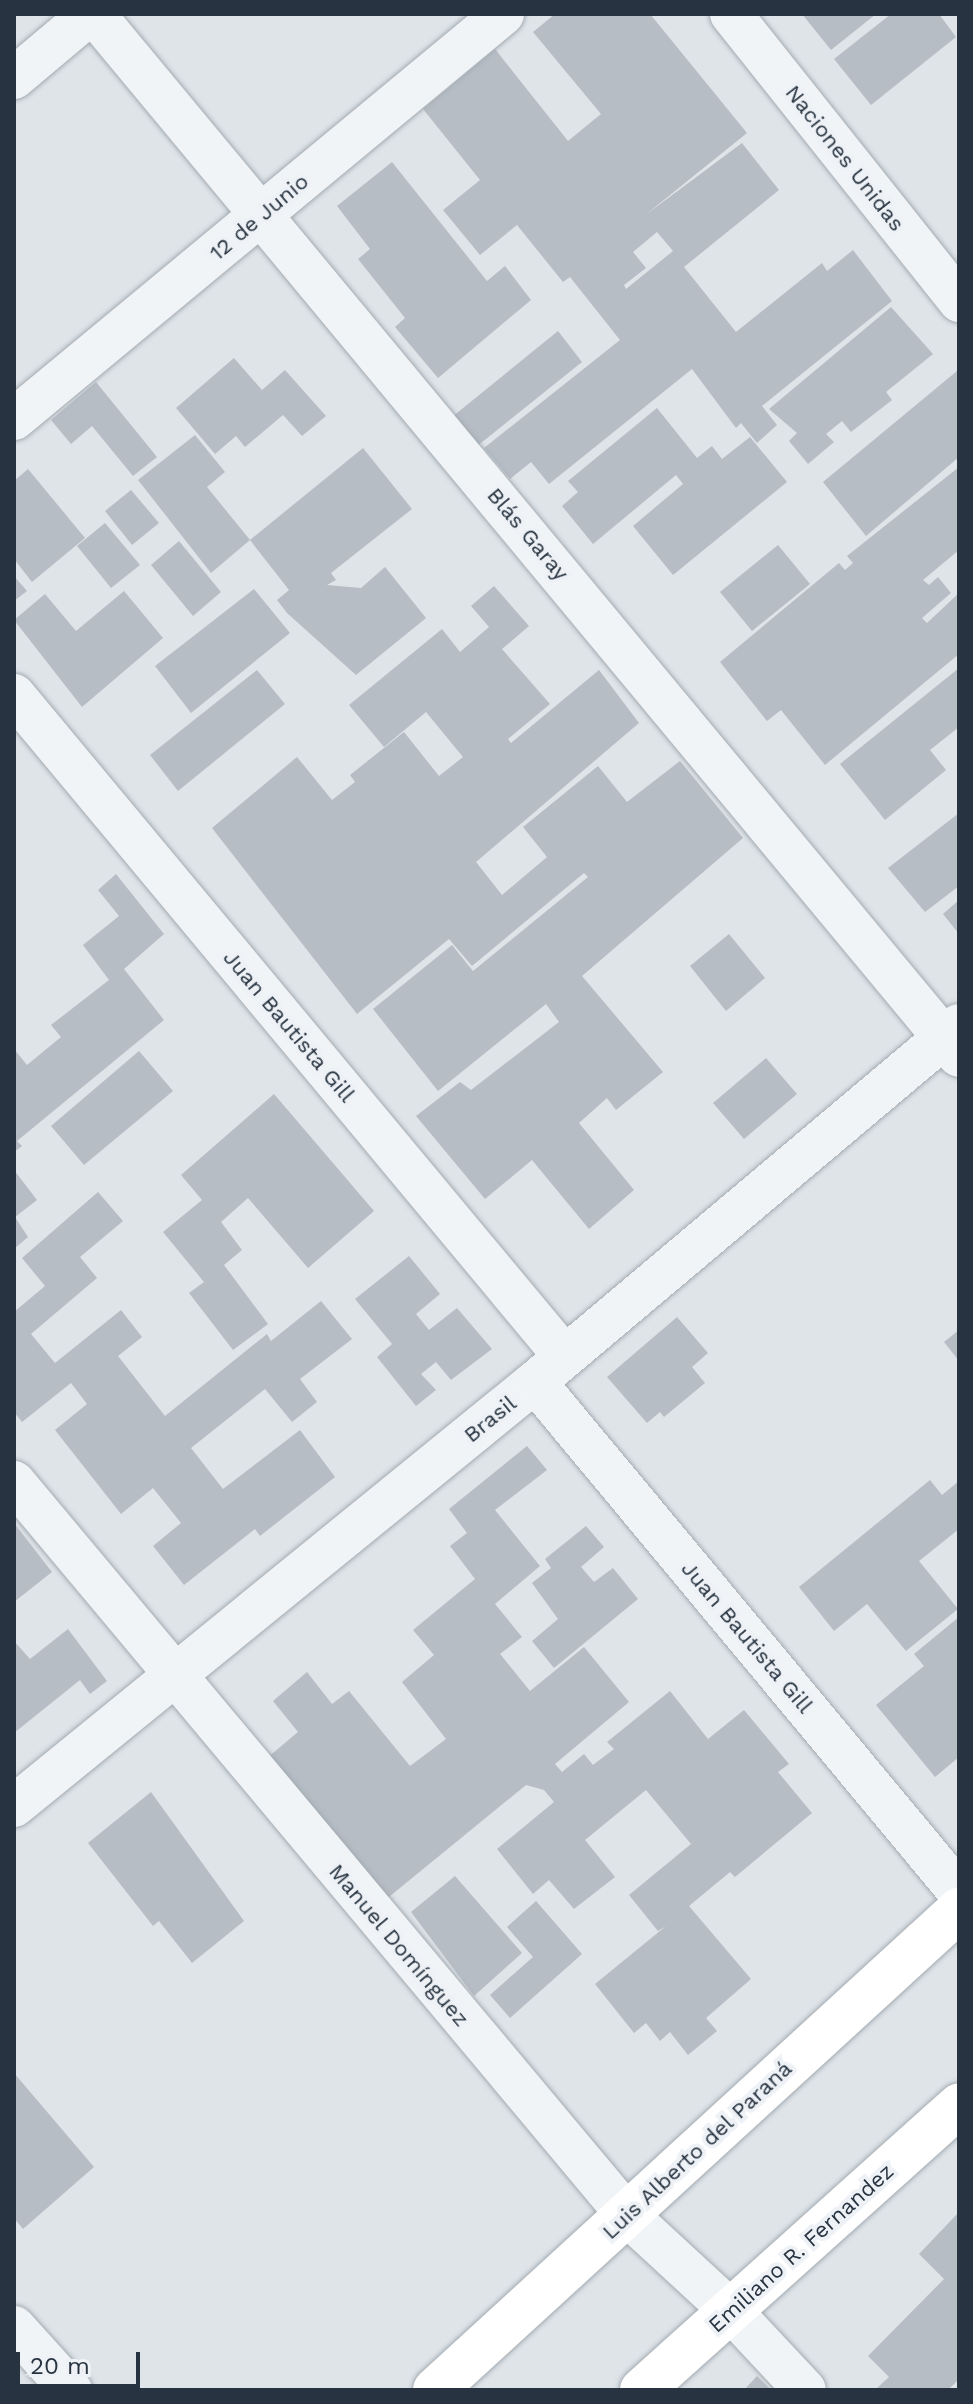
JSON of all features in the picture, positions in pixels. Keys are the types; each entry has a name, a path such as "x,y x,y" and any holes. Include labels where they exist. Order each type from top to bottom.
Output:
{"main road":[{"name":"Luis Alberto del Paraná","path":"435,2390 959,1910"},
{"name":"Emiliano R. Fernandez","path":"642,2390 959,2106"}],"street":[{"path":"14,78 92,14"},
{"name":"Blás Garay","path":"92,14 954,1039"},
{"name":"12 de Junio","path":"14,419 503,14"},
{"name":"Naciones Unidas","path":"731,14 959,301"},
{"name":"Juan Bautista Gill","path":"14,695 550,1369 959,1892"},
{"name":"Brasil","path":"14,1806 174,1679 954,1039"},
{"name":"Manuel Domínguez","path":"14,1482 174,1679 627,2215 731,2311 805,2390"},
{"path":"14,2327 71,2390"}],"building":[{"path":"555,14 650,14 747,133 644,216 742,143 779,190 684,267 736,332 822,263 827,271 853,250 892,301 762,406 777,425 757,443 741,423 736,428 692,369 549,484 531,462 510,479 484,448 620,340 570,277 563,282 517,225 480,255 443,210 480,180 423,109 495,49 568,141 601,114 533,32","holes":["657,232 673,251 626,289 624,285 646,268 633,252"]},
{"path":"802,14 876,14 831,50"},
{"path":"891,14 939,14 956,37 871,105 834,59"},
{"path":"392,162 487,281 505,266 531,300 438,378 395,327 405,318 358,259 370,249 337,206"},
{"path":"891,307 933,354 886,392 892,400 851,432 842,421 826,434 834,442 808,464 789,441 797,433 769,409"},
{"path":"558,331 582,362 476,447 452,417"},
{"path":"234,358 262,390 285,370 326,416 302,436 283,415 245,447 236,436 215,454 176,408"},
{"path":"957,371 959,457 866,536 823,482"},
{"path":"96,382 157,457 133,476 92,426 71,444 51,420"},
{"path":"657,408 697,458 712,446 722,459 750,437 787,482 673,575 633,526 683,484 676,475 593,544 562,506 578,492 568,481"},
{"path":"195,435 225,472 207,487 250,540 211,573 138,480"},
{"path":"363,448 412,509 331,573 336,580 327,585 361,588 385,567 426,618 356,675 287,613 277,600 289,590 250,540"},
{"path":"959,467 959,550 923,580 929,585 938,577 951,593 922,618 927,623 959,593 959,654 825,765 781,710 767,721 720,662 839,563 845,570 853,563 847,556"},
{"path":"28,469 85,538 32,582 14,559 14,481"},
{"path":"131,490 159,523 132,545 105,511"},
{"path":"105,523 140,565 111,588 77,546"},
{"path":"179,541 221,592 193,616 151,565"},
{"path":"778,545 810,584 752,631 720,592"},
{"path":"14,576 27,591 14,601"},
{"path":"494,586 529,626 502,649 550,704 508,739 511,743 599,670 639,723 476,862 502,895 547,857 523,827 598,766 627,802 680,761 743,838 582,976 663,1072 616,1110 607,1098 579,1123 634,1190 589,1229 532,1160 485,1199 416,1116 460,1082 471,1090 559,1022 546,1004 438,1091 373,1009 452,945 473,971 588,877 584,873 472,966 449,939 357,1014 212,828 297,757 332,800 355,782 350,775 404,732 439,776 463,757 426,712 384,747 349,705 442,629 460,652 489,627 471,606"},
{"path":"254,589 290,633 191,713 155,666"},
{"path":"124,591 163,638 82,707 14,620 45,594 76,631"},
{"path":"959,668 959,727 930,750 946,770 885,820 840,764"},
{"path":"257,670 285,704 178,791 150,755"},
{"path":"959,813 959,886 925,912 888,868"},
{"path":"116,874 164,934 124,969 164,1020 17,1141 22,1146 14,1152 14,1049 27,1065 61,1037 51,1025 109,980 83,945 119,916 98,890"},
{"path":"959,900 959,934 943,914"},
{"path":"729,934 765,978 726,1011 690,966"},
{"path":"139,1051 173,1091 84,1165 51,1126"},
{"path":"766,1058 797,1094 744,1139 713,1103"},
{"path":"274,1094 374,1211 308,1268 248,1198 221,1222 242,1250 224,1265 268,1324 233,1350 189,1293 204,1282 163,1232 202,1200 181,1175"},
{"path":"14,1170 37,1200 15,1217 28,1237 14,1249"},
{"path":"98,1192 123,1221 80,1257 97,1278 31,1334 55,1363 121,1310 142,1337 118,1356 165,1416 267,1334 271,1341 321,1301 352,1339 300,1379 317,1402 292,1422 265,1389 191,1448 223,1489 300,1430 335,1477 260,1536 255,1529 184,1585 153,1546 181,1523 153,1488 121,1514 55,1430 87,1404 71,1383 22,1422 14,1412 14,1312 45,1286 22,1258"},
{"path":"409,1256 440,1294 416,1314 429,1330 457,1308 492,1349 451,1380 436,1362 421,1374 436,1390 416,1406 377,1357 392,1344 355,1299"},
{"path":"677,1317 708,1353 692,1367 705,1383 664,1417 660,1412 647,1423 607,1377"},
{"path":"959,1330 959,1361 944,1342"},
{"path":"527,1446 547,1470 495,1510 540,1566 495,1604 522,1637 500,1654 530,1691 584,1647 629,1702 555,1764 562,1772 584,1754 593,1765 614,1749 607,1742 670,1691 708,1739 744,1710 789,1764 778,1772 812,1813 735,1877 730,1872 689,1906 751,1979 706,2018 717,2031 688,2055 670,2032 660,2041 646,2023 634,2033 595,1984 666,1926 658,1931 629,1895 691,1844 646,1790 585,1840 615,1877 574,1909 549,1880 533,1894 497,1849 554,1802 544,1790 526,1785 384,1901 267,1758 298,1732 273,1701 307,1672 332,1704 349,1691 410,1766 446,1739 402,1682 434,1655 413,1630 475,1579 450,1546 467,1533 449,1509"},
{"path":"930,1480 942,1495 959,1481 959,1529 919,1561 958,1609 906,1651 867,1604 834,1631 799,1587"},
{"path":"14,1523 52,1572 14,1602"},
{"path":"586,1526 604,1547 581,1567 594,1582 613,1568 638,1599 554,1668 532,1641 558,1619 532,1583 551,1568 545,1559"},
{"path":"959,1617 959,1757 935,1777 876,1705 924,1666 914,1654"},
{"path":"68,1629 107,1681 90,1694 80,1680 14,1733 14,1641 30,1659"},
{"path":"151,1792 244,1921 192,1963 159,1921 153,1926 88,1843"},
{"path":"455,1876 522,1953 474,1996 411,1912"},
{"path":"536,1901 582,1954 510,2018 490,1995 533,1957 507,1927"},
{"path":"14,2073 94,2167 23,2229 14,2218"},
{"path":"959,2212 959,2379 948,2390 875,2390 889,2377 868,2356 944,2279 919,2254"},
{"path":"757,2376 771,2390 744,2390"}]}
